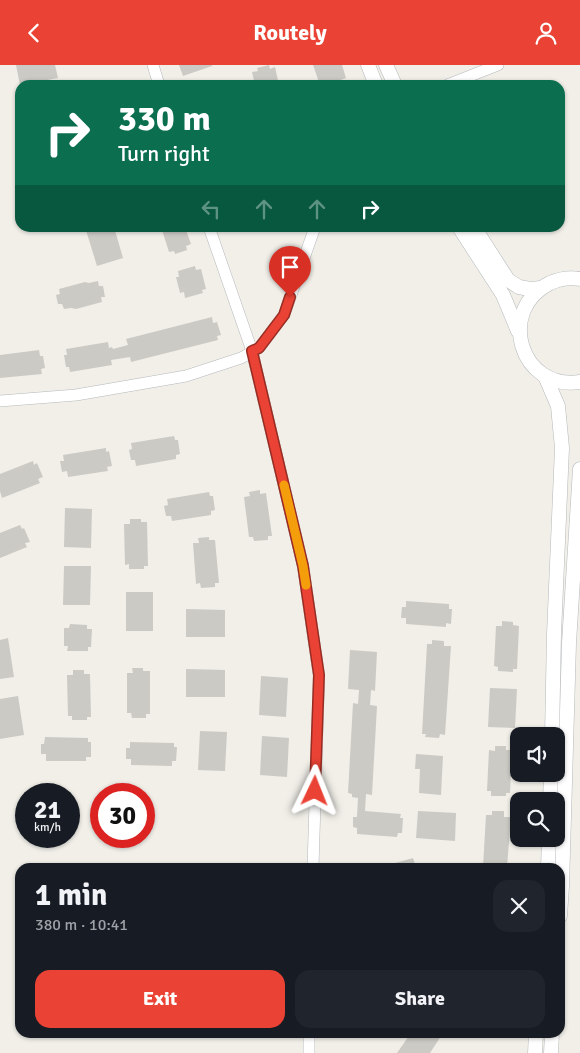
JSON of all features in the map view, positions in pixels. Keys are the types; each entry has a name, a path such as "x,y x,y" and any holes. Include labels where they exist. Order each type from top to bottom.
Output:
{"street":[{"path":"153,65 158,80"},
{"path":"368,65 374,80"},
{"path":"386,65 393,80"},
{"path":"459,80 498,65"},
{"path":"211,232 252,351 303,566 319,675 313,863"},
{"path":"0,401 76,395 186,376 240,358 259,348 284,315 313,232"},
{"path":"462,232 503,295 519,333 523,351 532,365 545,376 561,382 580,382"},
{"path":"477,232 508,280 519,287 541,288"},
{"path":"519,333 521,316 528,300 541,288 557,280 580,279"},
{"path":"545,376 558,406 562,448 552,727"},
{"path":"563,863 569,643 576,604 580,469"},
{"path":"548,863 549,847"},
{"path":"308,1053 309,1038"},
{"path":"535,1053 536,1038"},
{"path":"551,1053 552,1038"}],"building":[{"path":"16,65 55,65 58,78 47,80 19,80"},
{"path":"179,65 212,65 212,66 183,76"},
{"path":"269,65 270,69 275,67 278,80 254,80 252,72 258,71 257,68"},
{"path":"313,65 342,65 346,78 340,80 318,80"},
{"path":"87,232 115,232 123,258 97,266"},
{"path":"163,232 187,232 191,244 186,246 187,250 175,254 174,251 169,252"},
{"path":"195,266 196,270 201,269 206,289 202,290 203,293 185,298 184,292 180,293 176,277 179,277 178,271"},
{"path":"98,281 99,286 103,286 105,297 101,297 102,302 76,309 64,309 62,304 58,304 56,295 60,294 59,289 85,282"},
{"path":"212,317 213,323 217,322 221,335 217,336 218,340 131,362 130,357 111,360 112,365 70,372 69,367 66,367 64,355 67,355 66,349 108,342 109,348 112,347 113,349 128,345 126,339"},
{"path":"39,350 40,356 43,356 45,368 41,369 42,374 0,378 0,355"},
{"path":"174,436 175,440 178,440 180,454 176,455 176,459 136,466 135,460 131,460 129,450 132,449 131,443"},
{"path":"106,448 106,452 109,451 112,466 107,467 108,471 68,477 67,471 62,472 60,461 64,461 63,455"},
{"path":"33,461 34,465 37,463 43,477 38,479 40,483 2,498 0,474"},
{"path":"260,490 260,494 266,493 272,536 268,536 268,540 254,541 253,537 249,537 244,497 250,496 249,492"},
{"path":"209,492 210,496 213,496 215,510 211,511 211,515 172,521 171,516 166,516 164,506 168,505 167,499"},
{"path":"65,508 92,509 91,548 64,547"},
{"path":"130,519 141,519 141,522 147,522 148,566 144,566 144,569 129,569 129,564 125,565 124,524 130,524"},
{"path":"20,525 22,529 24,528 30,542 25,543 27,547 0,558 0,533"},
{"path":"209,537 209,540 215,540 219,583 215,583 215,587 201,588 200,583 196,584 193,543 199,543 198,538"},
{"path":"64,566 91,566 90,605 63,605"},
{"path":"126,592 153,592 153,631 126,631"},
{"path":"406,601 449,604 449,609 452,609 451,624 446,623 446,627 406,624 406,618 401,618 402,607 406,607"},
{"path":"186,609 225,610 225,637 186,637"},
{"path":"502,621 513,622 513,625 519,626 517,669 513,669 513,672 498,671 498,667 494,666 496,626 502,626"},
{"path":"70,624 87,625 87,629 92,629 91,647 88,647 88,651 67,651 68,646 64,646 64,628 69,628"},
{"path":"8,638 14,677 0,679 0,640"},
{"path":"432,640 444,641 444,646 451,646 445,735 440,734 439,738 425,737 426,734 422,734 427,644 432,644"},
{"path":"350,650 377,652 375,691 371,690 370,705 377,706 372,795 366,794 365,811 401,814 400,818 403,818 402,833 398,833 397,837 357,834 357,828 353,827 353,817 357,817 358,798 352,797 352,794 348,793 353,703 358,704 359,690 348,689"},
{"path":"132,668 143,668 143,671 150,671 150,714 146,714 146,718 132,718 131,713 127,713 127,673 133,673"},
{"path":"186,669 225,670 225,697 186,697"},
{"path":"73,670 84,670 84,674 90,674 91,717 87,717 87,720 72,720 72,716 68,716 67,675 73,675"},
{"path":"261,676 288,678 286,717 259,715"},
{"path":"490,688 517,689 515,727 488,727"},
{"path":"18,696 24,735 0,739 0,699"},
{"path":"200,731 227,732 225,771 198,770"},
{"path":"262,736 289,738 287,777 260,775"},
{"path":"45,737 88,738 88,742 91,742 91,757 86,757 86,761 46,761 46,754 41,754 41,744 44,744"},
{"path":"130,742 174,743 174,747 177,747 176,761 172,761 172,766 131,765 131,759 126,759 126,748 130,748"},
{"path":"495,746 506,746 506,750 510,750 510,793 506,793 506,796 491,796 491,791 487,791 489,750 495,751"},
{"path":"416,754 443,756 441,795 419,793 420,769 415,769"},
{"path":"418,811 456,813 455,841 416,838"},
{"path":"492,811 504,811 504,817 510,817 507,863 483,863 486,815 492,815"},
{"path":"413,858 415,863 395,863"},
{"path":"408,1038 440,1038 430,1053 397,1053"}],"slow traffic":[{"path":"284,485 306,585"}],"route":[{"path":"290,297 284,315 259,348 252,351 303,566 319,675 315,791"}]}
